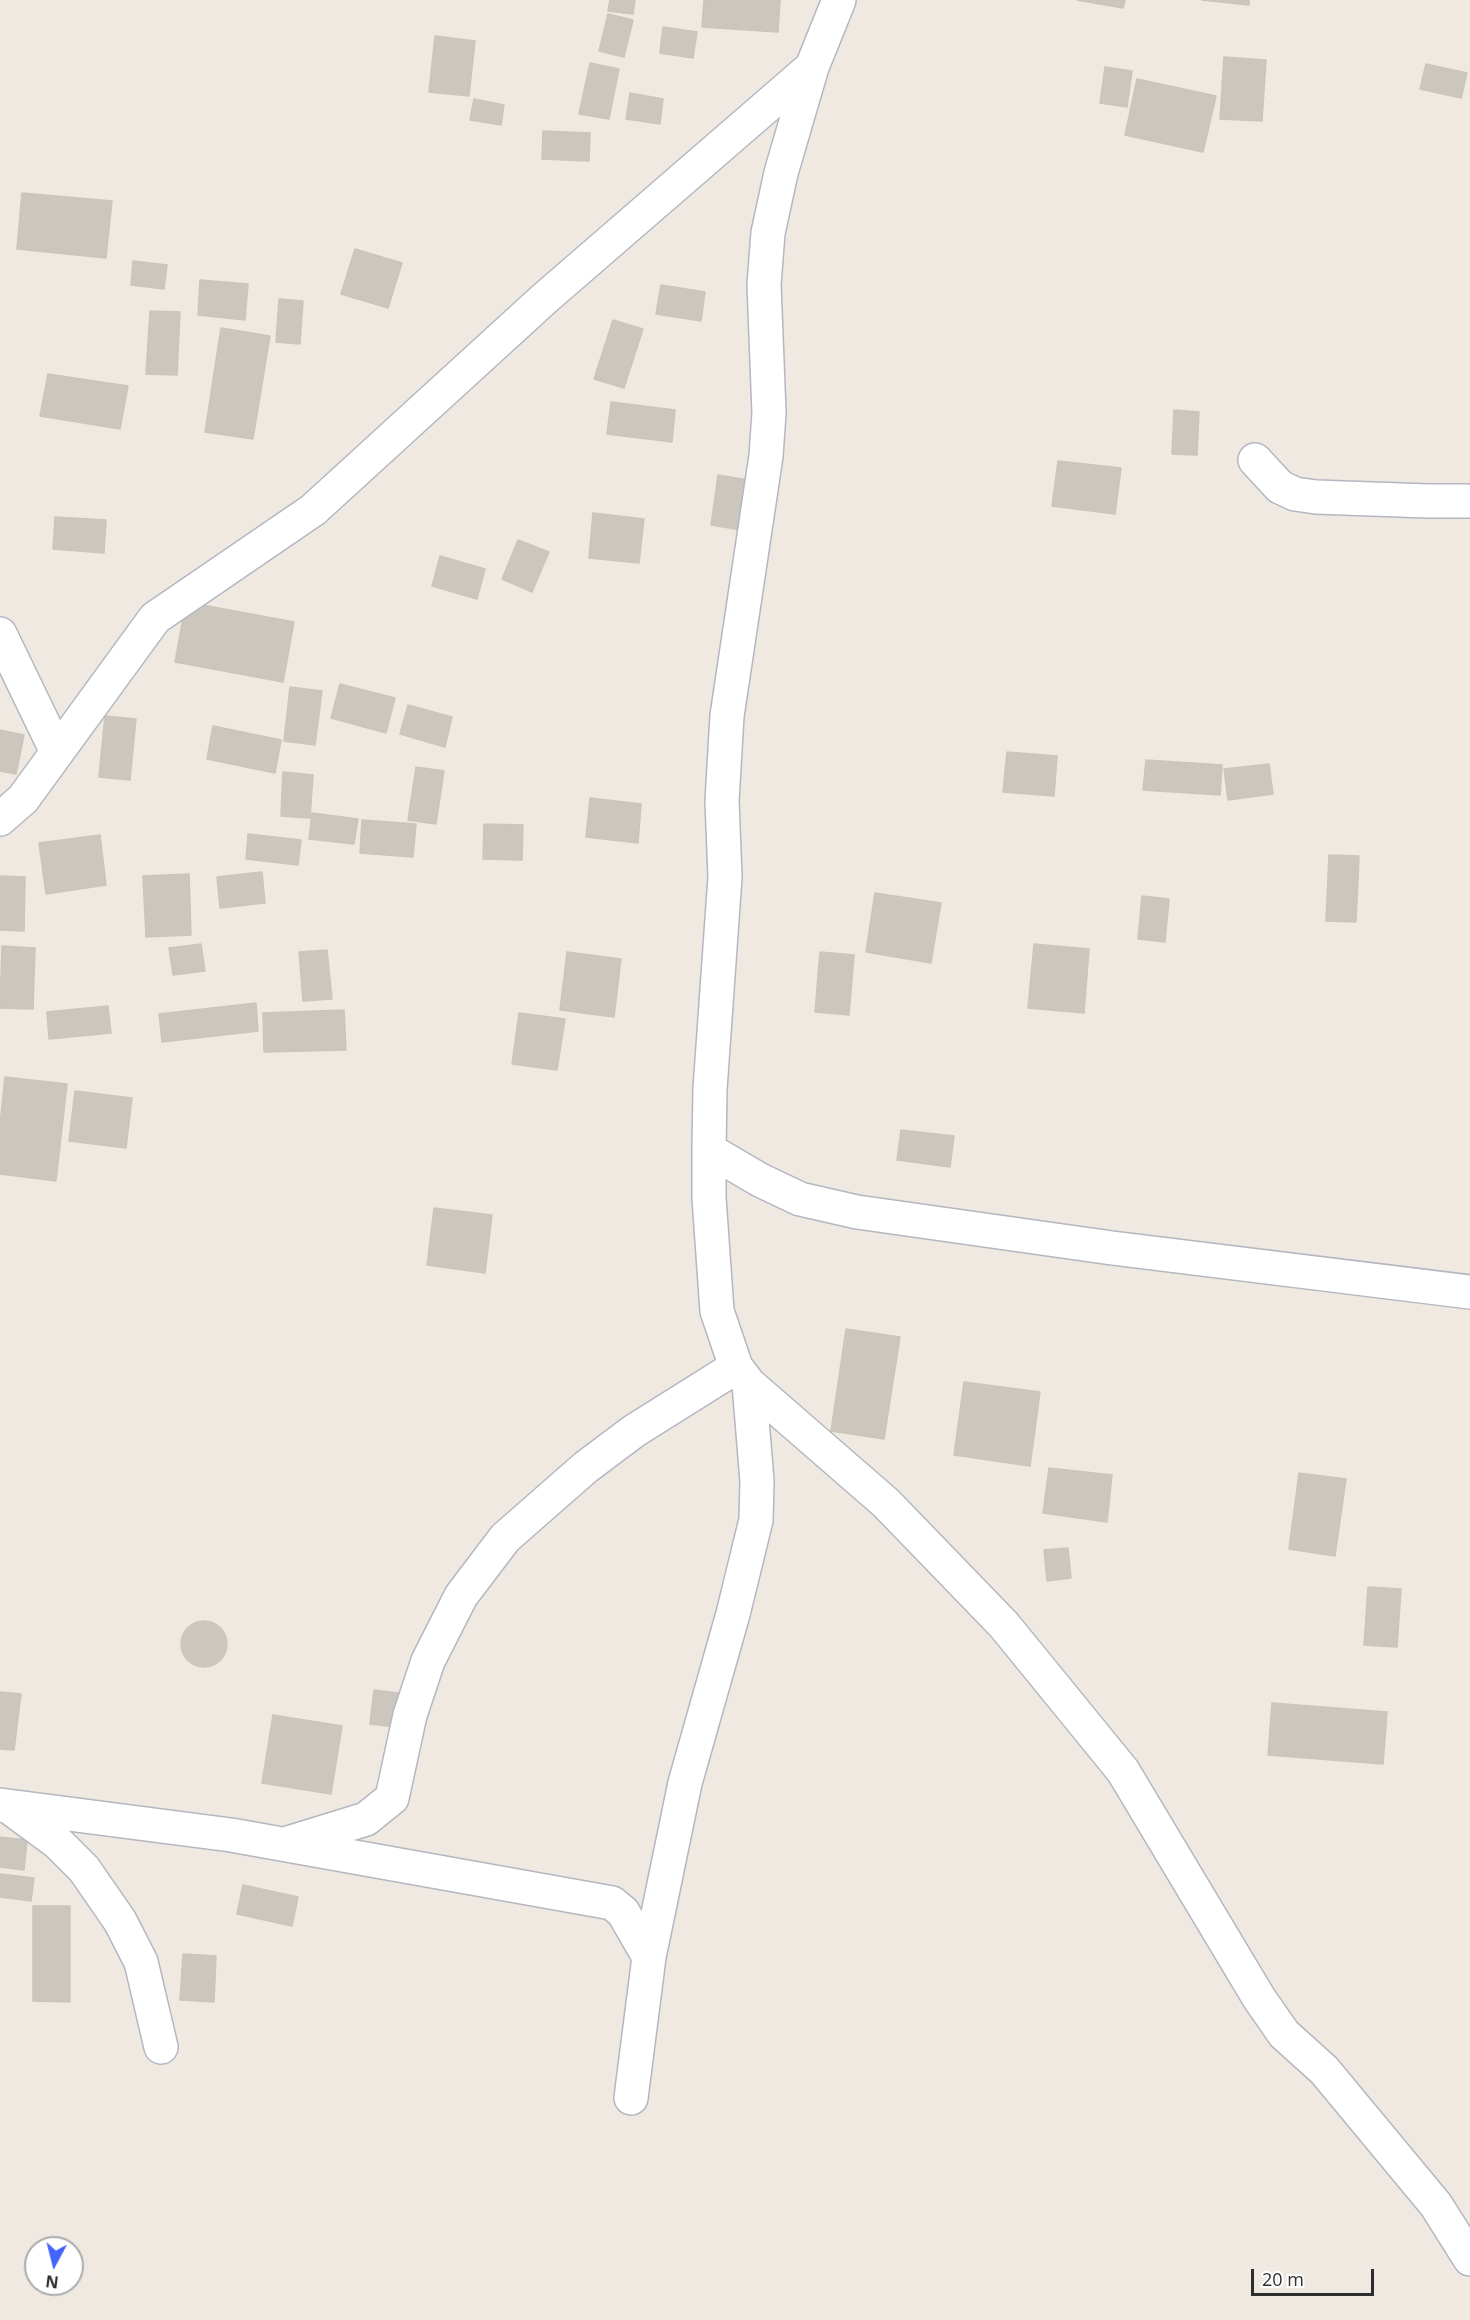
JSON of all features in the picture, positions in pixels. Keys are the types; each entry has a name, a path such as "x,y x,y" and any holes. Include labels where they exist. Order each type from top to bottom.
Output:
{"street":[{"path":"631,2098 649,1957 685,1784 733,1614 756,1520 757,1481 743,1375 717,1311 709,1198 710,1089 725,877 723,801 727,716 766,456 770,413 763,303 768,233 781,173 812,67 833,14 810,0"},
{"path":"0,819 22,800 155,618 314,510 544,299 812,67"},
{"path":"1255,460 1280,487 1294,494 1338,498 1470,501"},
{"path":"0,634 57,752"},
{"path":"710,1150 760,1180 800,1199 857,1212 1112,1248 1470,1292"},
{"path":"285,1844 366,1819 392,1798 410,1715 428,1661 461,1596 505,1538 586,1467 634,1431 743,1375"},
{"path":"743,1375 885,1503 1004,1625 1124,1771 1258,1998 1284,2034 1324,2070 1436,2205 1470,2259"},
{"path":"4,1806 231,1835 612,1903 623,1912 649,1957"},
{"path":"4,1806 58,1844 84,1869 120,1921 141,1962 161,2047"}],"building":[{"path":"610,0 635,0 633,14 608,11"},
{"path":"704,0 780,0 778,32 702,27"},
{"path":"1077,0 1125,0 1123,8"},
{"path":"1202,0 1249,0 1249,5"},
{"path":"608,14 633,20 624,57 599,51"},
{"path":"663,27 697,32 693,58 660,53"},
{"path":"435,36 475,41 469,96 429,92"},
{"path":"1224,57 1266,60 1262,121 1220,119"},
{"path":"590,63 619,69 609,119 579,114"},
{"path":"1426,64 1467,73 1461,98 1420,89"},
{"path":"1105,67 1132,71 1127,107 1100,103"},
{"path":"1137,79 1216,96 1203,152 1125,135"},
{"path":"630,93 663,99 660,124 626,119"},
{"path":"474,99 504,105 501,125 470,120"},
{"path":"543,131 590,133 589,161 542,159"},
{"path":"22,193 112,201 106,258 17,249"},
{"path":"355,249 402,263 388,308 341,294"},
{"path":"133,261 167,265 164,289 131,285"},
{"path":"200,280 248,284 245,320 198,315"},
{"path":"661,285 705,292 701,321 656,314"},
{"path":"279,299 303,301 300,344 276,342"},
{"path":"150,311 180,312 177,375 146,374"},
{"path":"613,320 643,329 624,388 594,379"},
{"path":"221,328 270,336 253,439 205,432"},
{"path":"48,374 128,386 120,429 40,416"},
{"path":"611,402 675,410 672,442 607,434"},
{"path":"1174,410 1199,412 1197,455 1172,454"},
{"path":"1058,461 1121,468 1115,514 1052,506"},
{"path":"718,475 754,481 747,531 711,525"},
{"path":"593,513 644,519 639,563 589,558"},
{"path":"55,517 106,520 104,553 53,549"},
{"path":"518,540 549,552 532,592 502,579"},
{"path":"440,556 485,569 477,599 432,586"},
{"path":"186,602 294,622 283,682 175,662"},
{"path":"340,684 395,698 386,733 331,718"},
{"path":"290,687 322,691 315,745 284,741"},
{"path":"408,705 452,717 445,747 400,734"},
{"path":"105,716 136,719 130,780 99,777"},
{"path":"213,726 281,740 275,773 207,759"},
{"path":"0,730 24,735 16,774 0,771"},
{"path":"1007,752 1057,756 1054,796 1003,792"},
{"path":"1146,760 1222,765 1220,795 1143,790"},
{"path":"1269,764 1273,794 1228,800 1224,769"},
{"path":"416,767 444,771 436,824 408,820"},
{"path":"283,772 313,775 310,818 281,816"},
{"path":"590,798 641,804 638,843 586,837"},
{"path":"312,813 358,819 354,844 309,839"},
{"path":"362,820 416,824 413,857 360,853"},
{"path":"484,824 523,825 522,860 483,859"},
{"path":"248,834 301,840 298,865 246,859"},
{"path":"100,835 106,885 46,894 39,843"},
{"path":"1329,855 1359,856 1356,922 1326,921"},
{"path":"262,872 265,903 220,908 217,877"},
{"path":"189,874 191,935 146,937 143,876"},
{"path":"0,876 25,877 24,931 0,930"},
{"path":"875,893 941,903 931,963 866,952"},
{"path":"1142,896 1169,899 1165,942 1138,939"},
{"path":"201,944 205,971 173,975 169,948"},
{"path":"1034,944 1089,949 1084,1013 1028,1008"},
{"path":"2,946 35,948 33,1009 0,1008"},
{"path":"327,950 332,999 303,1001 299,952"},
{"path":"567,952 621,959 614,1017 560,1010"},
{"path":"820,952 854,955 849,1015 815,1012"},
{"path":"256,1003 258,1031 162,1042 159,1014"},
{"path":"108,1006 111,1033 49,1039 47,1012"},
{"path":"344,1010 346,1050 264,1052 263,1013"},
{"path":"519,1013 565,1019 557,1070 512,1064"},
{"path":"5,1077 67,1084 56,1181 0,1174 0,1124"},
{"path":"75,1091 132,1098 126,1148 69,1141"},
{"path":"901,1130 954,1136 950,1167 897,1160"},
{"path":"434,1208 492,1215 485,1273 427,1265"},
{"path":"846,1329 900,1337 884,1439 831,1431"},
{"path":"964,1382 1040,1392 1030,1466 954,1455"},
{"path":"1049,1468 1112,1475 1107,1522 1043,1513"},
{"path":"1299,1473 1346,1479 1335,1556 1289,1549"},
{"path":"1068,1548 1071,1578 1047,1581 1044,1550"},
{"path":"1368,1587 1401,1589 1397,1647 1364,1645"},
{"path":"204,1621 220,1628 227,1644 220,1660 204,1667 188,1660 181,1644 188,1628"},
{"path":"374,1690 398,1693 395,1727 370,1724"},
{"path":"0,1692 21,1694 14,1750 0,1749"},
{"path":"1272,1703 1387,1712 1383,1764 1268,1755"},
{"path":"273,1715 342,1726 331,1794 262,1783"},
{"path":"0,1837 27,1840 24,1870 0,1867"},
{"path":"0,1874 34,1878 31,1901 0,1897"},
{"path":"243,1885 298,1897 292,1926 237,1914"},
{"path":"33,1906 70,1906 70,2002 33,2001"},
{"path":"183,1954 216,1956 214,2002 180,2000"}]}
